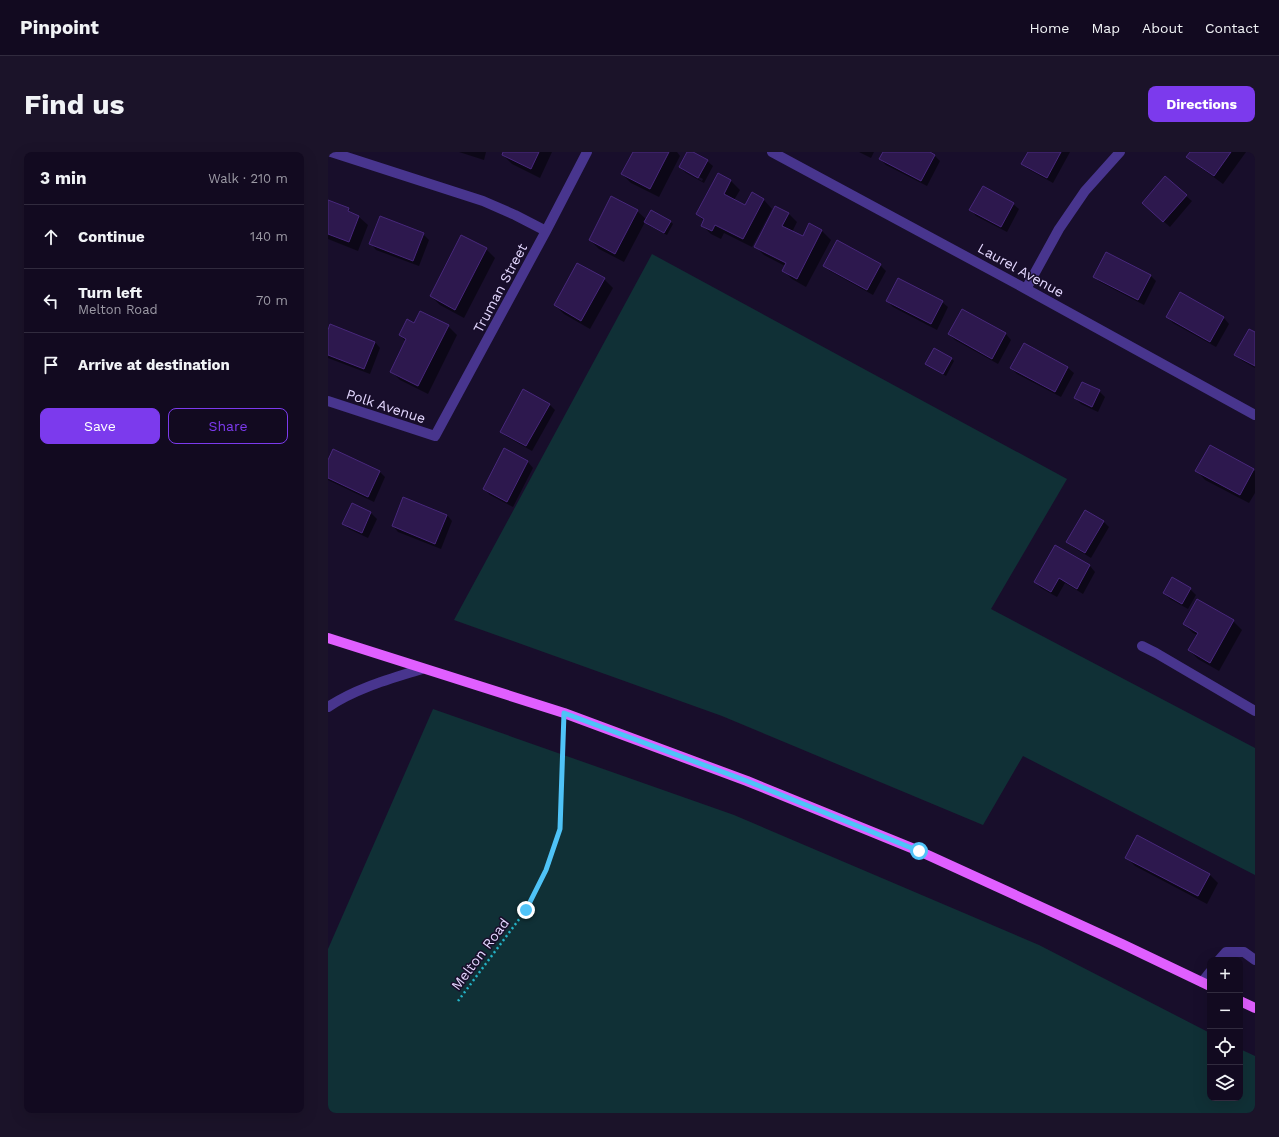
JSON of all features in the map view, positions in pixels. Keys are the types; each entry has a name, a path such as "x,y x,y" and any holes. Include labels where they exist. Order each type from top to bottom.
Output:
{"main road":[{"path":"328,638 564,713 747,781 919,851 1206,984"},
{"path":"1243,1002 1255,1008"}],"street":[{"path":"331,152 483,201 546,231"},
{"name":"Truman Street","path":"435,436 587,152"},
{"name":"Laurel Avenue","path":"772,152 1255,415"},
{"path":"1026,289 1059,229 1076,203 1085,190 1120,152"},
{"name":"Polk Avenue","path":"328,401 435,436"},
{"path":"1142,646 1255,711"},
{"path":"328,707 374,684 422,669"},
{"path":"1222,957 1226,952 1244,952 1255,960"}],"path":[{"name":"Melton Road","path":"458,1001 526,910 546,870 560,829 564,713"}],"green space":[{"path":"652,254 1067,479 991,609 1255,748 1255,875 1023,756 983,825 722,716 454,620"},
{"path":"433,709 734,815 1039,945 1207,1031 1207,1101 1243,1101 1243,1050 1255,1056 1255,1113 328,1113 328,949"}],"building":[{"path":"503,152 539,152 531,169 502,155"},
{"path":"633,152 669,152 650,189 621,174"},
{"path":"687,152 693,152 708,160 698,178 679,167"},
{"path":"883,152 930,152 935,155 921,181 879,159"},
{"path":"1028,152 1061,152 1047,178 1021,164"},
{"path":"1190,152 1231,152 1214,176 1186,157"},
{"path":"718,173 731,180 724,194 745,205 752,192 764,199 743,239 715,225 712,231 701,226 704,219 696,214"},
{"path":"1165,176 1187,195 1163,222 1142,203"},
{"path":"983,186 1014,203 1001,227 969,210"},
{"path":"611,196 638,210 615,254 589,240"},
{"path":"328,200 349,208 348,211 359,216 349,242 328,234"},
{"path":"775,206 789,213 782,226 803,236 809,223 822,230 797,279 782,271 786,263 754,247"},
{"path":"651,210 671,221 664,233 644,222"},
{"path":"380,216 424,233 413,261 369,244"},
{"path":"461,235 487,248 455,310 430,296"},
{"path":"837,240 881,264 867,290 823,266"},
{"path":"1106,252 1151,275 1138,300 1093,277"},
{"path":"577,263 605,278 581,321 554,305"},
{"path":"898,278 943,301 931,324 886,301"},
{"path":"1180,292 1224,317 1210,342 1166,317"},
{"path":"962,309 1006,333 992,359 948,334"},
{"path":"420,311 449,325 418,386 390,372 406,339 399,335 407,319 414,323"},
{"path":"330,324 375,342 364,369 328,355 328,330"},
{"path":"1249,329 1255,332 1255,366 1234,355"},
{"path":"1024,343 1068,367 1055,392 1010,368"},
{"path":"934,348 952,358 943,374 925,364"},
{"path":"1082,382 1100,390 1092,407 1074,398"},
{"path":"523,389 550,404 526,446 500,432"},
{"path":"1210,445 1254,469 1240,495 1195,471"},
{"path":"504,448 528,461 507,502 483,489"},
{"path":"333,449 380,471 368,497 328,478 328,460"},
{"path":"403,497 447,515 435,544 392,526"},
{"path":"352,503 371,512 362,533 342,524"},
{"path":"1085,510 1104,521 1085,553 1066,542"},
{"path":"1055,545 1090,565 1077,589 1059,578 1051,592 1034,582"},
{"path":"1172,577 1191,588 1182,604 1163,593"},
{"path":"1197,599 1234,620 1210,663 1188,650 1198,633 1183,624"},
{"path":"1137,835 1210,874 1198,896 1125,858"}],"route":[{"path":"526,910 546,870 560,829 564,713 747,781 919,851"}]}
